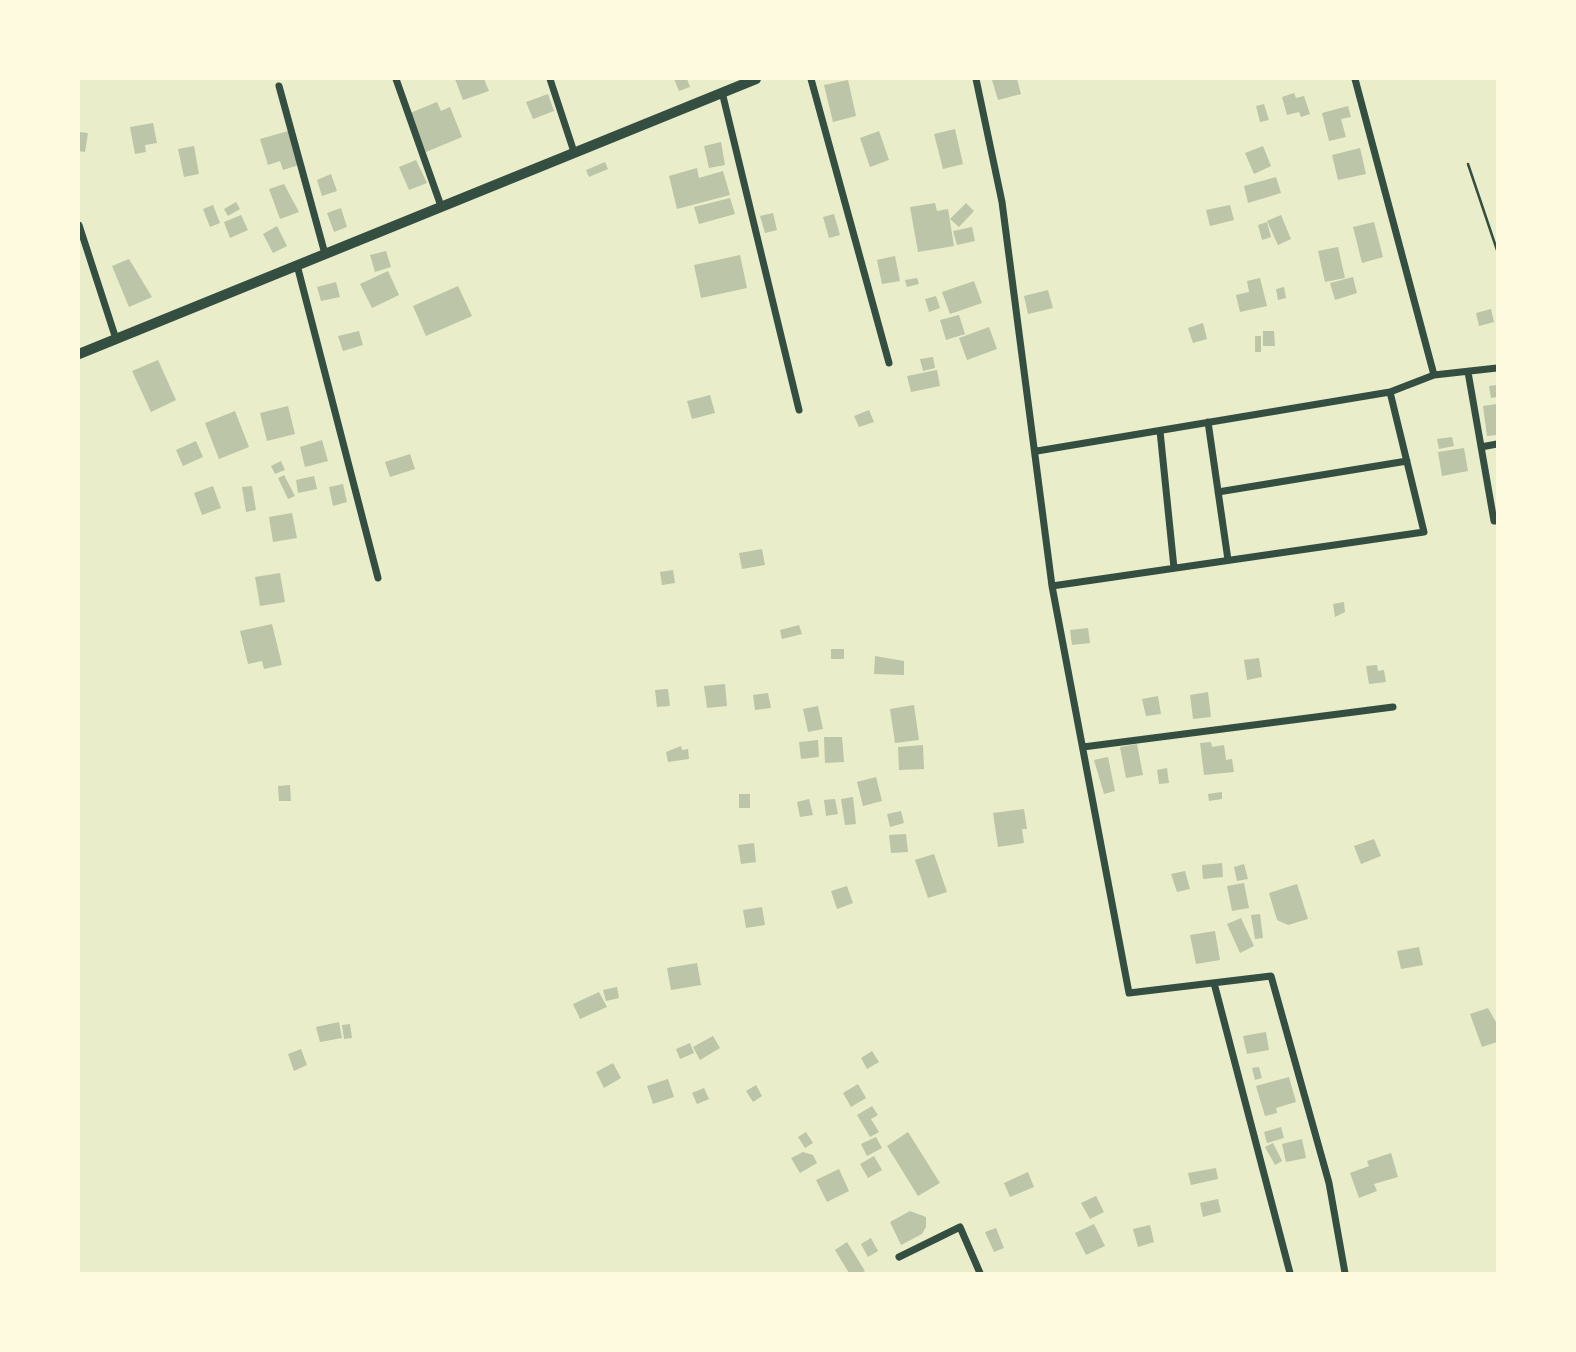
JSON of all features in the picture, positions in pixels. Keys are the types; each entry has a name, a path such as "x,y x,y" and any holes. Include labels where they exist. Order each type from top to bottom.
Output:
{"main road":[{"path":"79,354 756,79"}],"street":[{"path":"396,79 441,206"},
{"path":"550,79 575,152"},
{"path":"811,79 889,363"},
{"path":"976,79 1002,202 1037,452 1052,586 1129,993 1271,976 1329,1183 1345,1273"},
{"path":"1354,79 1434,374"},
{"path":"279,86 326,254"},
{"path":"722,92 799,410"},
{"path":"79,225 116,339"},
{"path":"297,265 378,579"},
{"path":"1037,452 1390,392 1434,374 1497,368"},
{"path":"1468,372 1494,521 1497,521"},
{"path":"1052,586 1424,532 1390,392"},
{"path":"1208,422 1228,560"},
{"path":"1160,431 1174,568"},
{"path":"1481,447 1497,444"},
{"path":"1218,492 1407,461"},
{"path":"1083,747 1393,706"},
{"path":"1214,983 1290,1273"},
{"path":"899,1257 960,1227 980,1273"}],"path":[{"path":"1468,164 1497,250"}],"building":[{"path":"455,79 484,79 489,91 463,100"},
{"path":"674,79 687,79 690,87 679,91"},
{"path":"1017,79 1021,94 998,100 992,80"},
{"path":"848,80 856,116 833,122 824,85"},
{"path":"1294,93 1296,98 1304,96 1310,114 1301,117 1299,112 1287,115 1282,97"},
{"path":"548,94 554,111 533,119 526,102"},
{"path":"437,102 441,111 450,107 462,137 426,152 410,113"},
{"path":"1264,104 1269,120 1260,122 1256,106"},
{"path":"1348,106 1351,117 1341,119 1346,137 1329,141 1322,113"},
{"path":"153,123 157,143 145,145 146,152 135,154 130,127"},
{"path":"955,129 963,164 943,169 934,134"},
{"path":"288,131 299,165 283,170 280,161 268,165 260,139"},
{"path":"879,131 889,160 870,167 860,138"},
{"path":"79,132 88,133 85,152 79,151"},
{"path":"721,142 725,165 709,168 704,146"},
{"path":"194,146 199,174 184,177 178,149"},
{"path":"1263,146 1271,166 1254,174 1245,153"},
{"path":"1360,148 1366,174 1338,180 1332,155"},
{"path":"416,160 427,183 409,190 399,167"},
{"path":"605,162 608,169 589,177 586,170"},
{"path":"697,168 699,178 723,171 730,195 677,209 669,176"},
{"path":"331,174 337,191 322,196 317,180"},
{"path":"1276,177 1281,193 1248,203 1244,186"},
{"path":"284,184 299,212 280,219 269,189"},
{"path":"730,198 735,214 699,224 694,207"},
{"path":"236,202 240,209 228,216 224,209"},
{"path":"935,203 937,211 948,209 954,246 918,252 910,207"},
{"path":"966,203 974,211 959,227 950,219"},
{"path":"213,205 220,223 210,227 203,209"},
{"path":"1230,205 1234,220 1210,226 1206,210"},
{"path":"341,208 347,227 334,232 327,213"},
{"path":"773,213 777,230 765,233 760,216"},
{"path":"834,214 840,235 829,238 823,217"},
{"path":"241,215 248,230 230,238 224,222"},
{"path":"1281,215 1291,239 1278,245 1267,221"},
{"path":"1267,222 1271,237 1262,240 1258,225"},
{"path":"1374,222 1383,257 1362,263 1353,227"},
{"path":"277,226 287,246 273,253 263,234"},
{"path":"972,227 975,241 957,245 953,231"},
{"path":"1338,247 1345,278 1325,282 1318,251"},
{"path":"386,251 391,267 375,272 370,255"},
{"path":"740,255 747,288 701,298 694,265"},
{"path":"895,256 900,281 882,284 877,260"},
{"path":"129,259 152,297 129,307 112,266"},
{"path":"388,271 399,295 372,308 360,284"},
{"path":"1353,277 1357,293 1335,300 1330,283"},
{"path":"917,278 919,284 907,287 905,280"},
{"path":"1260,278 1267,306 1240,312 1236,295 1249,292 1247,281"},
{"path":"974,281 982,303 950,314 942,292"},
{"path":"336,282 340,297 321,301 317,287"},
{"path":"458,286 472,316 426,336 413,306"},
{"path":"1284,287 1286,298 1278,300 1276,289"},
{"path":"1048,290 1053,308 1028,314 1024,296"},
{"path":"936,296 940,308 929,312 925,299"},
{"path":"1491,309 1494,322 1479,326 1476,313"},
{"path":"959,315 965,334 946,340 940,320"},
{"path":"1203,323 1207,339 1193,343 1188,328"},
{"path":"989,327 997,349 967,360 959,338"},
{"path":"359,331 363,345 343,351 338,336"},
{"path":"1263,331 1274,331 1275,346 1263,346"},
{"path":"1255,336 1261,336 1261,352 1255,352"},
{"path":"933,357 935,368 923,371 920,359"},
{"path":"158,360 176,400 151,412 132,371"},
{"path":"937,370 940,386 911,392 907,376"},
{"path":"1497,385 1497,397 1491,398 1489,386"},
{"path":"710,395 715,413 692,419 687,401"},
{"path":"1497,404 1497,435 1487,436 1483,406"},
{"path":"288,406 295,434 267,441 260,413"},
{"path":"869,410 874,422 859,427 854,416"},
{"path":"235,411 249,447 219,459 205,423"},
{"path":"1452,437 1454,446 1439,449 1437,439"},
{"path":"322,440 328,461 305,467 300,447"},
{"path":"196,441 203,457 183,466 176,450"},
{"path":"1464,448 1468,471 1442,476 1438,452"},
{"path":"410,454 415,469 390,477 385,462"},
{"path":"281,461 285,470 275,474 271,466"},
{"path":"284,475 295,496 288,499 278,478"},
{"path":"314,476 317,489 298,493 296,480"},
{"path":"343,484 347,502 333,506 329,487"},
{"path":"213,486 221,508 202,515 194,493"},
{"path":"252,486 256,510 246,512 242,487"},
{"path":"292,513 297,538 273,542 269,517"},
{"path":"762,549 765,565 742,569 739,553"},
{"path":"673,570 675,583 662,585 660,572"},
{"path":"280,573 285,602 260,606 255,577"},
{"path":"1344,602 1345,612 1335,617 1333,604"},
{"path":"272,624 282,665 264,669 262,661 248,664 240,631"},
{"path":"799,625 802,634 782,639 780,630"},
{"path":"1088,628 1090,643 1072,645 1070,630"},
{"path":"831,649 844,649 844,659 831,659"},
{"path":"875,656 904,661 904,675 874,674"},
{"path":"1259,658 1262,677 1247,680 1244,660"},
{"path":"1377,665 1378,671 1384,670 1386,682 1369,684 1366,666"},
{"path":"725,684 727,706 707,708 704,686"},
{"path":"668,689 670,706 657,707 655,690"},
{"path":"1208,692 1211,717 1193,719 1190,695"},
{"path":"768,693 771,708 755,710 753,695"},
{"path":"1158,696 1161,714 1146,716 1142,699"},
{"path":"914,705 919,740 895,743 890,709"},
{"path":"818,706 823,729 808,732 803,709"},
{"path":"824,737 842,737 844,762 825,763"},
{"path":"818,740 819,757 801,759 799,742"},
{"path":"1211,742 1212,747 1224,745 1226,760 1232,759 1234,772 1204,775 1200,743"},
{"path":"1137,744 1143,775 1126,778 1120,747"},
{"path":"923,745 924,769 899,770 898,747"},
{"path":"681,746 682,750 688,749 689,759 668,762 666,752"},
{"path":"1108,757 1115,791 1104,794 1094,760"},
{"path":"1167,768 1169,783 1159,784 1157,770"},
{"path":"876,777 882,801 863,806 857,782"},
{"path":"290,785 291,801 279,801 278,786"},
{"path":"1222,792 1222,799 1209,801 1208,794"},
{"path":"739,794 750,794 750,808 739,808"},
{"path":"853,797 856,824 845,825 841,799"},
{"path":"809,799 813,815 800,817 797,802"},
{"path":"835,799 838,814 826,816 824,800"},
{"path":"1024,809 1027,829 1022,829 1024,843 998,847 993,813"},
{"path":"901,811 904,823 890,827 887,814"},
{"path":"906,834 908,852 891,853 889,835"},
{"path":"1374,839 1381,856 1361,864 1354,846"},
{"path":"754,843 756,862 741,864 738,845"},
{"path":"934,854 947,892 928,898 915,860"},
{"path":"1222,863 1223,877 1203,879 1202,865"},
{"path":"1244,864 1248,879 1237,881 1234,867"},
{"path":"1185,871 1190,889 1177,892 1171,874"},
{"path":"1244,883 1249,908 1232,911 1227,886"},
{"path":"1297,884 1308,919 1288,925 1277,920 1269,893"},
{"path":"847,886 853,903 837,909 831,891"},
{"path":"762,907 765,925 746,928 743,910"},
{"path":"1260,914 1263,938 1255,939 1251,915"},
{"path":"1241,918 1254,946 1240,953 1227,924"},
{"path":"1215,931 1220,960 1196,964 1190,935"},
{"path":"1419,947 1423,965 1401,969 1397,951"},
{"path":"697,963 701,985 671,990 667,968"},
{"path":"617,987 619,998 606,1001 603,990"},
{"path":"599,992 607,1007 580,1019 573,1004"},
{"path":"1488,1008 1497,1024 1497,1042 1482,1047 1470,1014"},
{"path":"339,1022 342,1038 320,1042 316,1027"},
{"path":"350,1024 352,1038 344,1039 342,1025"},
{"path":"1266,1032 1269,1050 1247,1054 1243,1036"},
{"path":"713,1036 720,1048 700,1060 693,1047"},
{"path":"690,1043 694,1053 680,1059 676,1049"},
{"path":"301,1049 307,1065 294,1071 288,1054"},
{"path":"872,1051 879,1062 867,1069 861,1058"},
{"path":"613,1063 621,1078 604,1088 596,1072"},
{"path":"1259,1067 1262,1078 1255,1080 1252,1068"},
{"path":"1289,1077 1296,1102 1276,1108 1277,1113 1265,1116 1256,1086"},
{"path":"668,1079 674,1097 653,1104 647,1086"},
{"path":"858,1084 866,1098 851,1107 843,1093"},
{"path":"756,1085 762,1096 753,1102 746,1091"},
{"path":"704,1088 709,1099 697,1104 692,1093"},
{"path":"872,1106 878,1115 871,1119 879,1132 870,1137 857,1115"},
{"path":"1281,1127 1284,1138 1267,1143 1264,1132"},
{"path":"806,1132 813,1143 805,1148 798,1137"},
{"path":"908,1132 940,1183 918,1196 887,1146"},
{"path":"876,1137 882,1148 867,1156 861,1144"},
{"path":"1302,1139 1306,1158 1286,1162 1282,1144"},
{"path":"1273,1143 1282,1161 1275,1165 1265,1147"},
{"path":"803,1152 813,1155 817,1163 800,1173 791,1158"},
{"path":"1391,1153 1398,1177 1374,1184 1377,1191 1359,1198 1350,1173 1369,1166 1367,1161"},
{"path":"874,1156 882,1170 868,1178 860,1164"},
{"path":"1216,1168 1218,1179 1191,1185 1188,1173"},
{"path":"839,1169 849,1191 827,1202 816,1180"},
{"path":"1028,1172 1034,1187 1010,1197 1004,1183"},
{"path":"1096,1196 1104,1212 1090,1219 1081,1203"},
{"path":"1218,1199 1221,1212 1203,1217 1200,1203"},
{"path":"910,1211 926,1217 926,1227 922,1234 901,1245 890,1222"},
{"path":"1094,1224 1105,1246 1086,1255 1075,1233"},
{"path":"1150,1225 1154,1242 1138,1247 1133,1229"},
{"path":"996,1228 1004,1248 994,1252 985,1232"},
{"path":"871,1238 878,1251 868,1257 861,1244"},
{"path":"847,1242 865,1271 849,1273 835,1250"}]}
